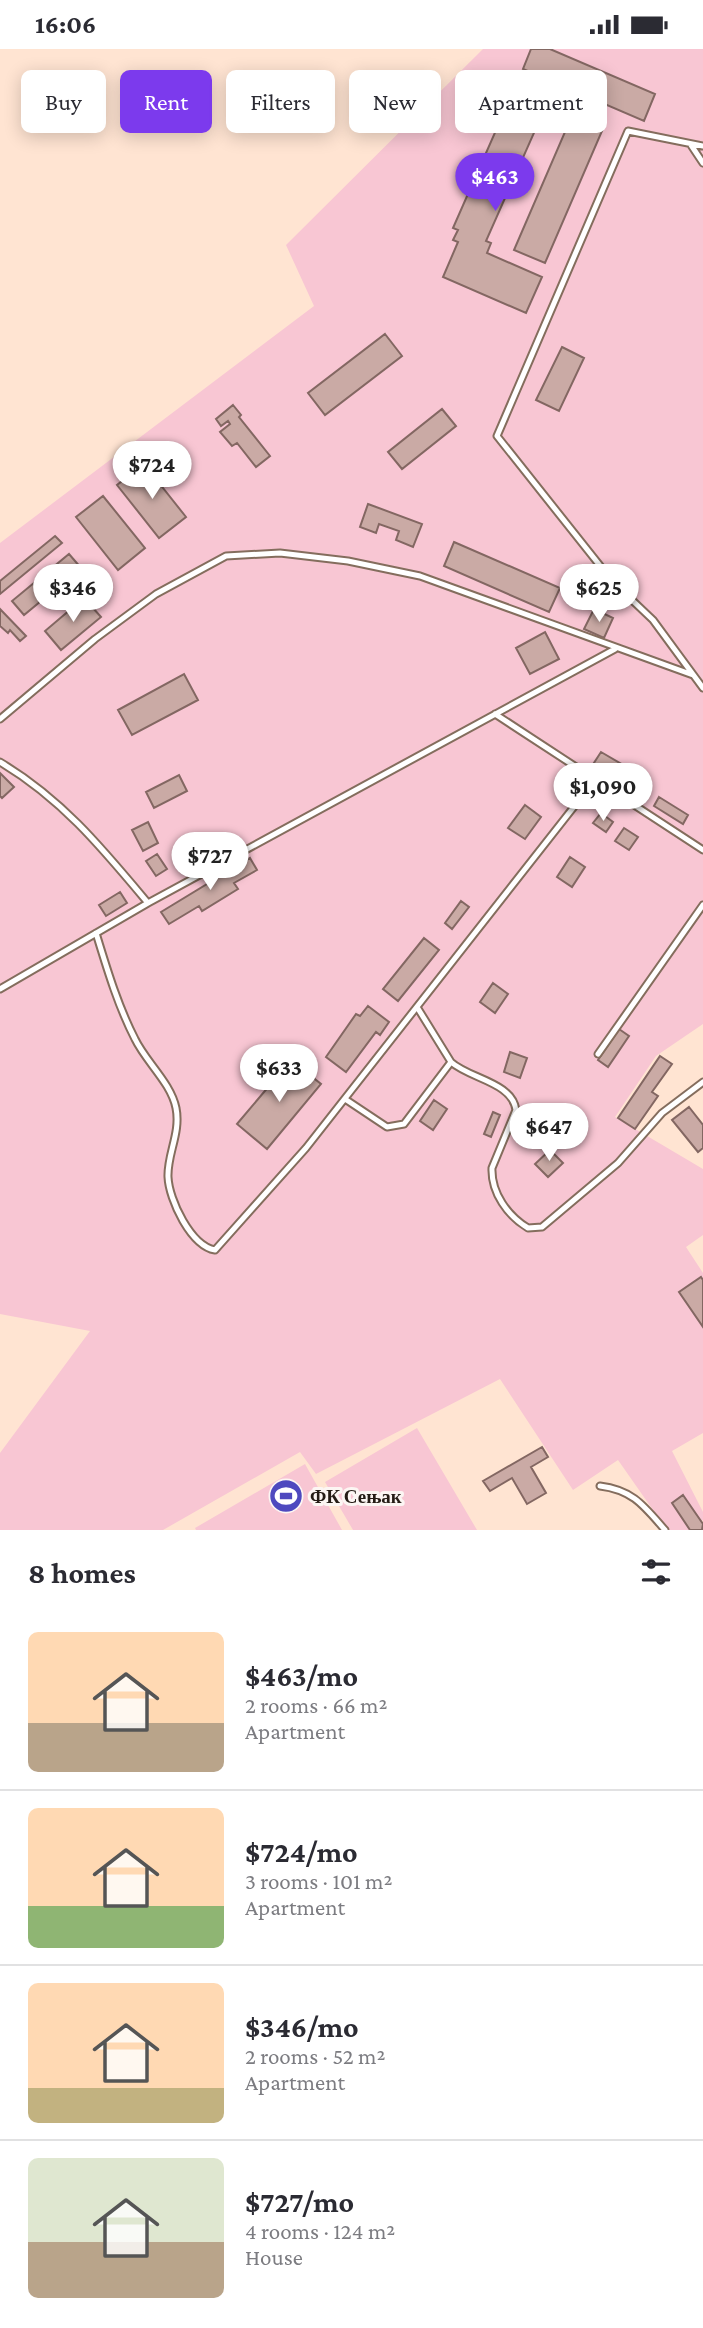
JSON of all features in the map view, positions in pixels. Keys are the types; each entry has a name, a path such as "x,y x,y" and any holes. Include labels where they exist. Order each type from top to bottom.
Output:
{"lane":[{"path":"703,146 628,131 496,436 613,582 653,620 703,688"},
{"path":"690,145 703,163"},
{"path":"0,719 95,639 156,594 226,556 280,553 348,561 420,576 615,649 693,675"},
{"path":"0,989 148,903 615,649"},
{"path":"495,714 703,850"},
{"path":"0,762 30,780 87,830 148,903"},
{"path":"96,933 136,1041 176,1106 177,1131 168,1178 172,1196 189,1232 206,1249 215,1250 306,1148 595,780"},
{"path":"597,1054 703,905"},
{"path":"417,1007 458,1069 502,1089 515,1104 516,1110 492,1168 492,1176 506,1208 518,1222 535,1229 542,1227 618,1163 662,1113 703,1081"},
{"path":"345,1099 387,1126 404,1124 410,1120 451,1062"},
{"path":"600,1486 621,1489 632,1496 665,1530"}],"shaded area":[{"path":"483,49 703,49 703,1024 656,1056 615,1117 703,1169 703,1235 686,1247 703,1273 703,1433 672,1451 703,1512 703,1520 688,1530 667,1530 618,1460 573,1490 500,1379 316,1474 300,1452 163,1530 0,1530 0,1453 90,1331 0,1314 0,543 314,306 286,245 399,133 441,133 441,91 455,77 455,133 607,133 607,70 462,70"},
{"path":"417,1428 477,1530 353,1530 325,1482"},
{"name":"ФК Сењак","path":"305,1464 342,1530 196,1530 195,1528"}],"building":[{"path":"531,49 550,49 599,70 525,70 523,69"},
{"path":"607,73 655,94 644,121 607,105"},
{"path":"495,133 534,133 486,241 491,243 487,253 542,277 526,313 443,277 458,242 453,240 458,230 453,228"},
{"path":"565,133 601,133 545,263 514,250"},
{"path":"385,334 402,356 325,415 308,393"},
{"path":"562,347 584,358 559,411 536,400"},
{"path":"233,405 241,415 239,417 270,456 256,467 237,443 232,446 220,432 230,424 228,421 221,426 216,419"},
{"path":"442,409 456,426 402,469 388,452"},
{"path":"144,464 186,517 159,538 117,485"},
{"path":"103,496 145,548 118,570 76,517"},
{"path":"368,504 422,524 413,547 396,540 399,531 379,524 376,533 360,527"},
{"path":"55,536 62,543 0,594 0,581"},
{"path":"454,542 560,588 549,612 444,566"},
{"path":"69,554 81,568 24,615 12,601"},
{"path":"84,598 101,617 61,650 45,631"},
{"path":"0,609 26,636 20,641 10,630 8,633 0,626"},
{"path":"594,609 613,618 604,638 584,629"},
{"path":"545,632 559,659 530,674 516,648"},
{"path":"184,674 198,700 132,735 118,710"},
{"path":"601,752 649,780 638,798 590,769"},
{"path":"0,773 14,787 2,798 0,796"},
{"path":"179,775 187,791 154,808 146,792"},
{"path":"659,797 688,815 683,824 654,806"},
{"path":"525,805 541,817 525,839 508,828"},
{"path":"601,813 613,822 606,832 593,823"},
{"path":"148,822 158,843 143,851 132,830"},
{"path":"624,828 638,837 629,850 615,841"},
{"path":"157,854 167,869 156,876 146,861"},
{"path":"570,857 585,867 572,887 557,877"},
{"path":"250,858 257,870 234,883 238,889 202,911 199,906 169,924 161,912"},
{"path":"120,892 127,903 106,916 99,905"},
{"path":"461,901 469,907 452,929 445,923"},
{"path":"424,938 439,950 398,1001 383,989"},
{"path":"493,983 508,994 495,1013 480,1002"},
{"path":"368,1006 389,1022 380,1035 376,1032 346,1072 326,1057 356,1014 360,1016"},
{"path":"619,1029 629,1036 608,1067 598,1060"},
{"path":"510,1052 527,1058 520,1078 504,1072"},
{"path":"660,1056 672,1064 652,1092 658,1096 635,1129 618,1118"},
{"path":"291,1060 321,1084 267,1149 237,1124"},
{"path":"434,1100 447,1109 433,1130 420,1121"},
{"path":"689,1107 703,1125 703,1148 698,1152 672,1120"},
{"path":"493,1112 500,1115 491,1137 484,1134"},
{"path":"550,1150 563,1163 548,1177 535,1164"},
{"path":"701,1277 703,1280 703,1327 679,1292"},
{"path":"542,1447 548,1457 531,1467 546,1493 527,1504 512,1478 490,1491 483,1481"},
{"path":"683,1495 703,1524 702,1530 690,1530 672,1503"}],"place":[{"name":"ФК Сењак","path":"286,1496"}]}
